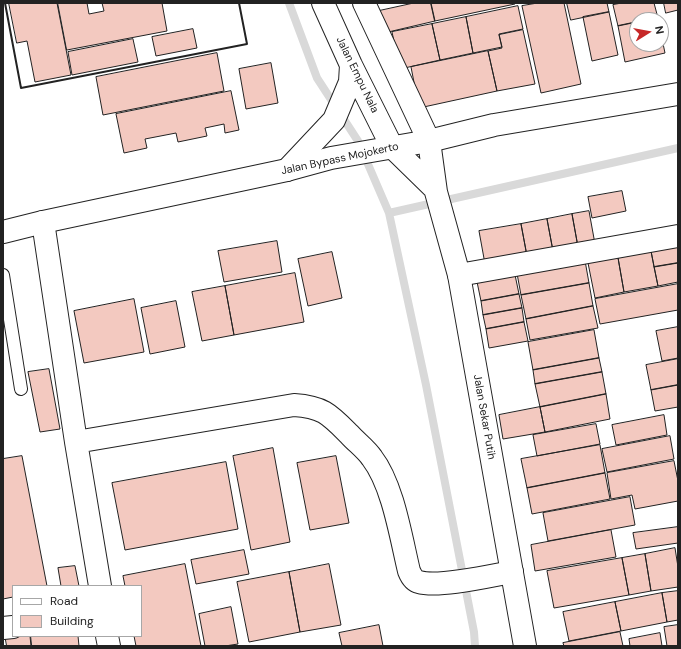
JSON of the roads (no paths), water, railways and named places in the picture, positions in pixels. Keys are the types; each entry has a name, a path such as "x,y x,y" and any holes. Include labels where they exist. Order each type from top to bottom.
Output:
{"main road":[{"name":"Jalan Empu Nala","path":"323,3 350,74 382,149"},
{"path":"364,3 429,141"},
{"path":"287,170 334,120 350,74"},
{"name":"Jalan Bypass Mojokerto","path":"3,232 43,222 287,170 331,158 429,141 494,125 678,94"},
{"name":"Jalan Sekar Putih","path":"429,141 436,190 459,275 525,646"},
{"path":"382,149 436,190"},
{"path":"43,222 76,442 100,585"},
{"path":"459,275 678,236"},
{"path":"76,442 294,405 309,406 323,410 335,420 372,458 380,472 387,487 409,571 413,578 418,582 439,583 512,572"}],"lane":[{"path":"3,275 21,389"}],"waterway":[{"path":"289,3 317,78 358,141 389,213 426,385 474,632 475,646"},
{"path":"389,213 678,148"}]}
